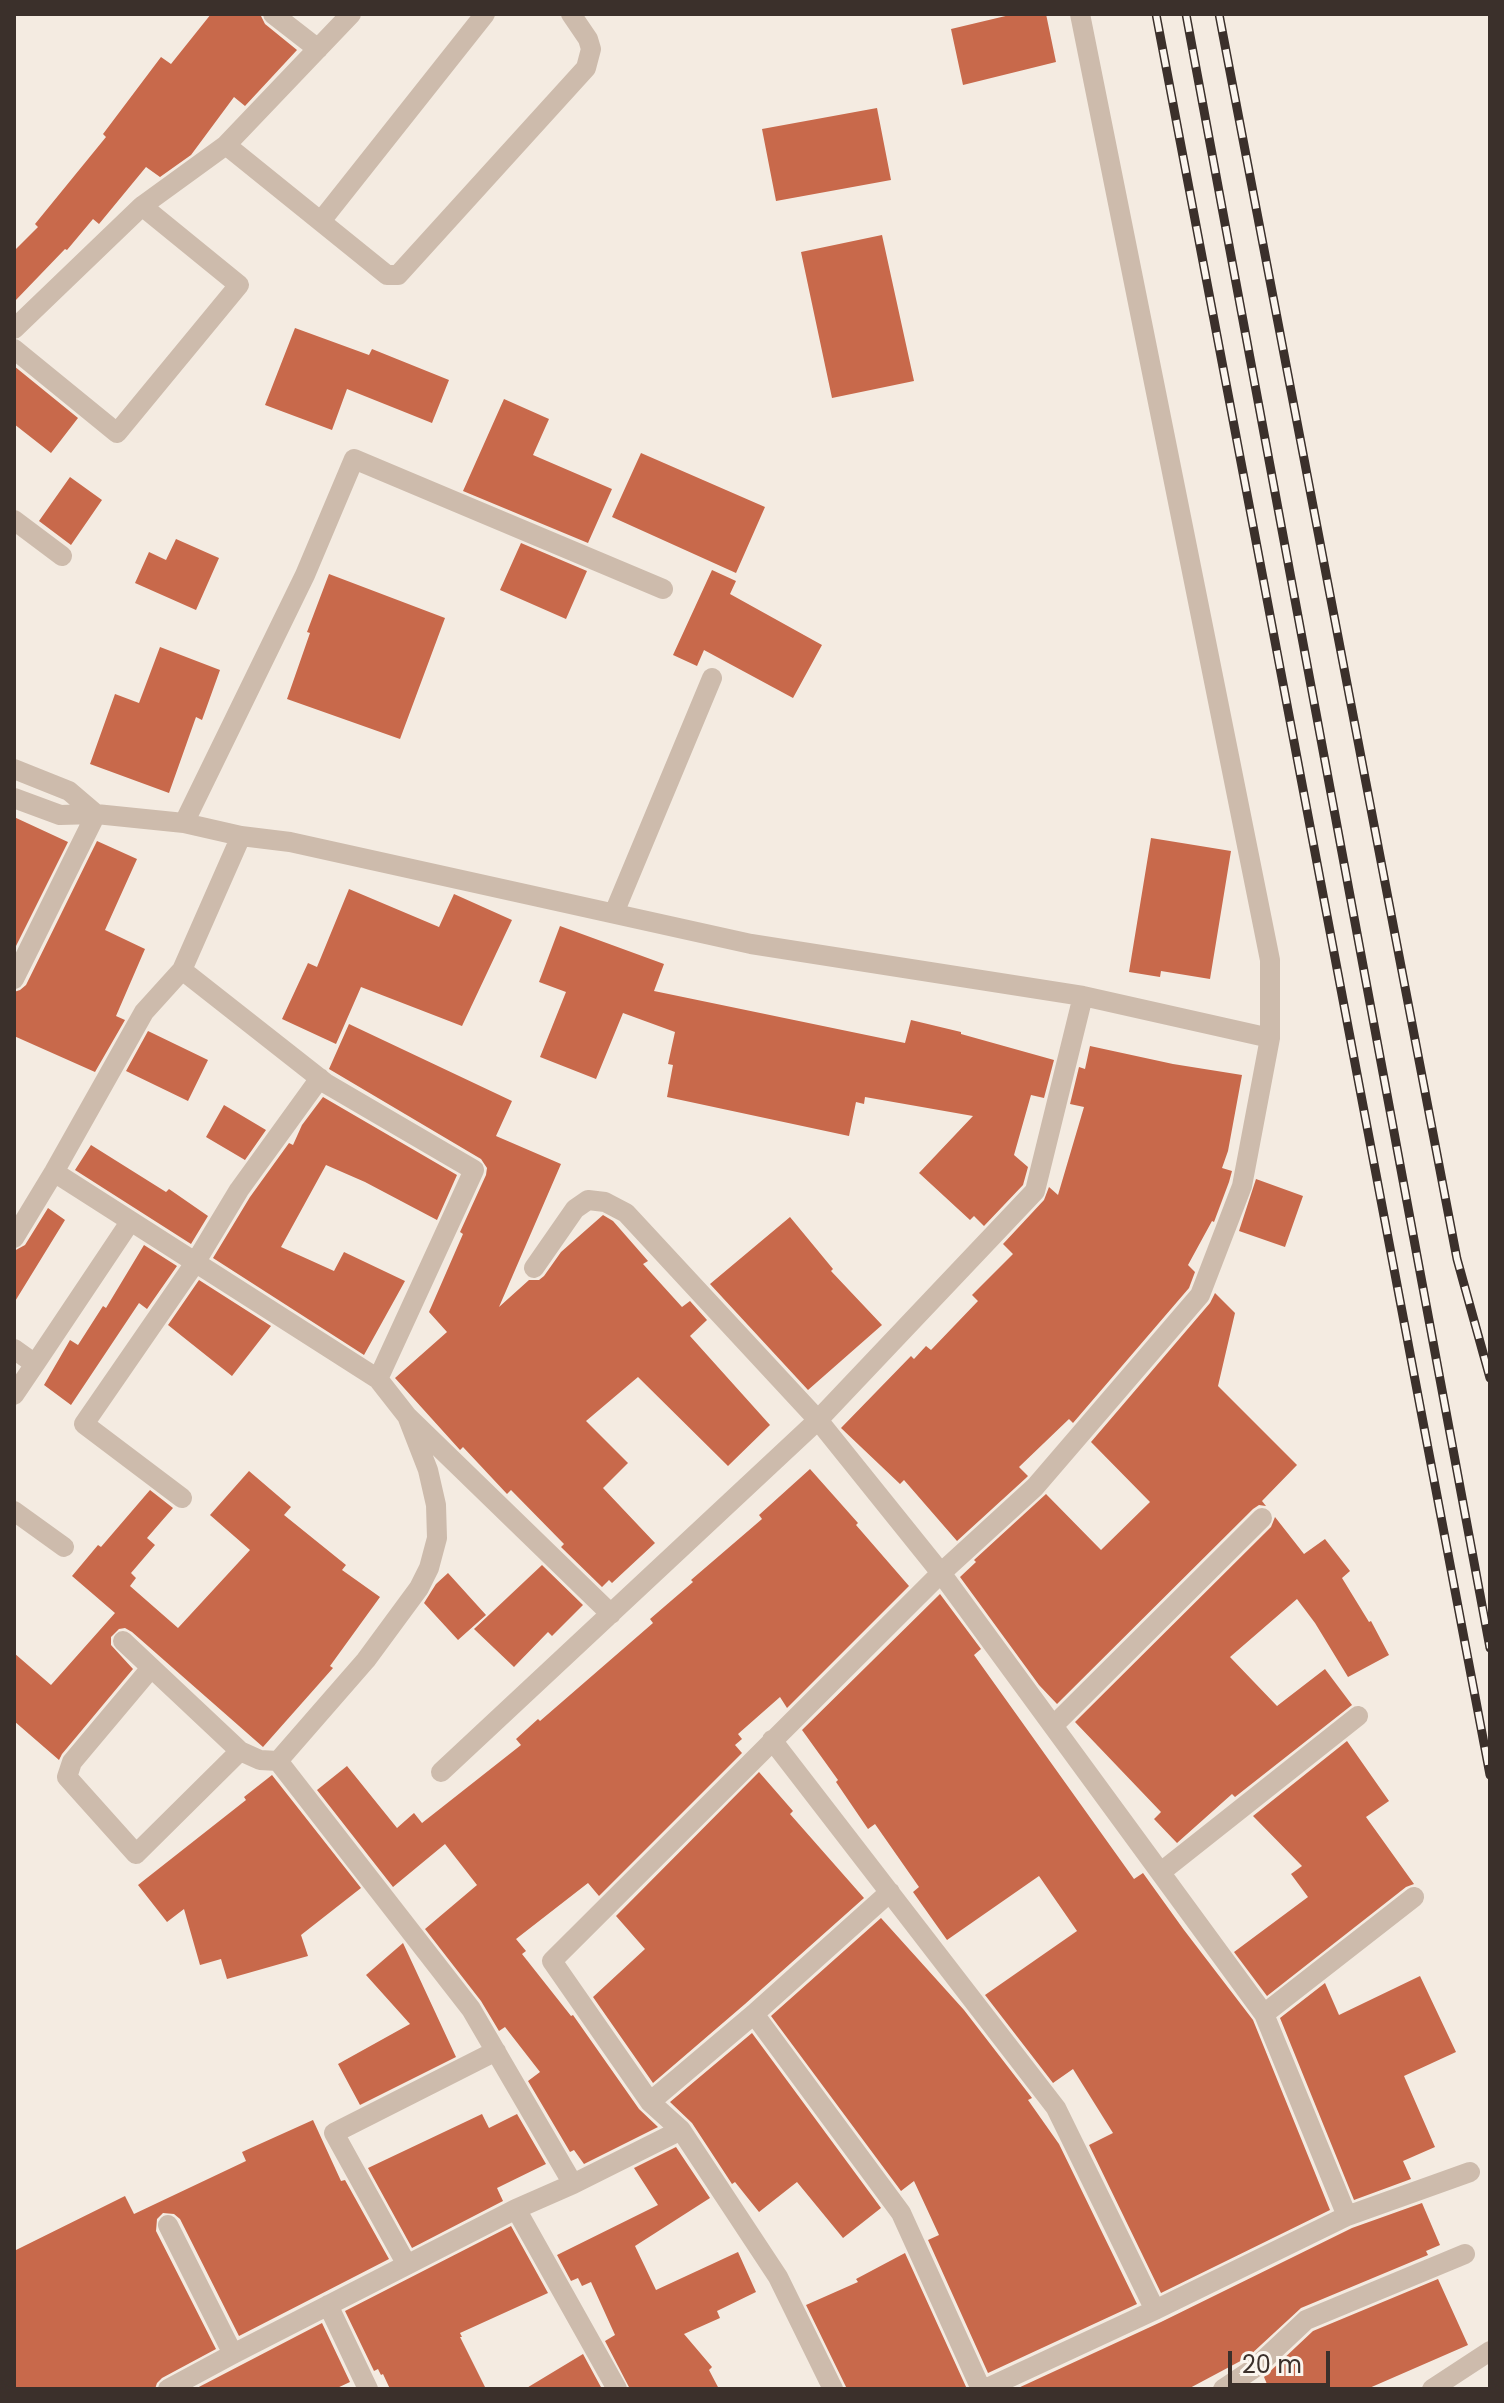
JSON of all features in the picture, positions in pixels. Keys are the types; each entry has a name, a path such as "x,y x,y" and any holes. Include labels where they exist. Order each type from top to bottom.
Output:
{"street":[{"path":"273,14 318,49"},
{"path":"14,329 142,206 226,145 351,14"},
{"path":"321,221 485,14"},
{"path":"226,145 387,275 398,275 586,68 591,49 571,14"},
{"path":"833,2389 778,2277 681,2130 650,2102 552,1961 941,1573 1035,1487 1200,1295 1242,1186 1270,1038 1270,960 1080,14"},
{"path":"14,349 117,433 239,285 142,206"},
{"path":"184,823 305,575 354,459 663,589"},
{"path":"14,520 62,556"},
{"path":"614,913 712,678"},
{"path":"14,769 69,791 96,814"},
{"path":"14,798 60,815 96,814 184,823 241,836 290,842 751,944 1083,996 1270,1038"},
{"path":"14,979 96,814"},
{"path":"14,1238 144,1012 182,970 241,836"},
{"path":"182,970 320,1078 474,1170 378,1379"},
{"path":"441,1772 818,1420 1035,1191 1083,996"},
{"path":"182,1498 84,1424 195,1263 239,1190 320,1078"},
{"path":"54,1172 378,1379 407,1416 611,1614"},
{"path":"534,1268 575,1209 588,1200 605,1202 626,1213 818,1420 941,1573 1264,2014 1347,2216"},
{"path":"14,1395 130,1222"},
{"path":"14,1349 35,1364"},
{"path":"278,1761 366,1660 419,1588 429,1568 437,1538 436,1505 428,1470 407,1416"},
{"path":"14,1511 64,1547"},
{"path":"1053,1726 1262,1518"},
{"path":"123,1641 240,1751 260,1760 278,1761 471,2009 573,2184"},
{"path":"151,1668 72,1762 67,1777 136,1854 240,1751"},
{"path":"1161,1872 1358,1716"},
{"path":"772,1740 1056,2108 1155,2310"},
{"path":"650,2102 890,1892"},
{"path":"1264,2014 1414,1897"},
{"path":"754,2014 901,2213 983,2389 1155,2310 1347,2216 1470,2172"},
{"path":"407,2265 334,2133 496,2051"},
{"path":"168,2389 516,2209 681,2130"},
{"path":"516,2209 617,2389"},
{"path":"168,2225 233,2354"},
{"path":"1223,2389 1256,2367 1306,2320 1465,2254"},
{"path":"328,2305 368,2389"},
{"path":"1432,2389 1490,2351"}],"building":[{"path":"211,14 260,14 265,24 297,50 245,106 234,97 191,155 160,177 146,167 99,224 93,219 67,250 14,302 14,251 38,227 35,224 106,137 103,134 161,57 171,64"},
{"path":"1014,14 1046,14 1056,62 963,85 951,29"},
{"path":"877,108 891,180 776,201 762,129"},
{"path":"882,235 914,381 832,398 801,252"},
{"path":"295,328 369,355 372,349 449,380 432,423 347,389 332,430 265,405"},
{"path":"14,366 78,418 51,453 14,424"},
{"path":"504,399 549,419 533,455 612,489 588,543 463,491"},
{"path":"641,453 765,507 736,573 612,517"},
{"path":"70,477 102,500 71,545 39,521"},
{"path":"176,539 219,558 196,610 135,583 149,552 166,560"},
{"path":"521,543 587,571 566,619 500,590"},
{"path":"712,570 736,581 730,594 822,645 793,698 704,650 697,666 673,655"},
{"path":"329,574 445,618 400,739 287,699"},
{"path":"160,647 220,670 202,720 196,717 169,793 90,764 115,694 139,703"},
{"path":"14,817 68,842 14,950"},
{"path":"1151,838 1231,851 1210,979 1161,971 1160,977 1129,972"},
{"path":"97,841 137,859 105,930 145,949 116,1016 125,1020 95,1072 14,1036 14,992 26,985"},
{"path":"349,889 439,927 454,894 512,920 462,1026 361,987 336,1044 282,1019 308,963 317,967"},
{"path":"560,926 664,964 654,991 905,1043 911,1020 1054,1060 1044,1098 1031,1095 1014,1155 1028,1167 1023,1185 984,1226 974,1216 970,1220 919,1173 973,1116 865,1097 864,1104 856,1102 849,1136 667,1097 673,1065 668,1064 675,1032 623,1013 596,1079 540,1057 566,992 539,982"},
{"path":"349,1024 512,1101 496,1136 561,1164 499,1307 529,1280 539,1280 544,1276 561,1252 603,1215 613,1221 648,1261 643,1264 682,1307 690,1301 707,1320 690,1336 770,1425 728,1466 638,1377 586,1421 628,1463 603,1488 655,1543 612,1583 609,1580 602,1587 561,1547 564,1544 511,1490 507,1494 463,1447 460,1450 395,1378 447,1332 429,1312 487,1168 481,1159 329,1069"},
{"path":"148,1031 208,1060 188,1101 126,1071"},
{"path":"1090,1046 1242,1075 1222,1168 1232,1171 1214,1222 1188,1265 1195,1272 1189,1288 1073,1423 1069,1419 1019,1467 1028,1476 957,1541 904,1480 900,1484 841,1428 911,1356 914,1359 926,1346 931,1350 978,1301 972,1295 1013,1254 1003,1244 1044,1200 1049,1187 1058,1195 1084,1107 1070,1104 1079,1067 1085,1069"},
{"path":"323,1097 457,1175 437,1220 326,1165 281,1247 334,1271 344,1252 405,1281 364,1355 213,1258 250,1197 289,1143 293,1145 302,1125"},
{"path":"224,1105 266,1130 245,1160 206,1137"},
{"path":"91,1145 166,1192 169,1189 208,1216 191,1244 75,1170"},
{"path":"1256,1179 1303,1196 1285,1247 1239,1231"},
{"path":"48,1208 65,1220 14,1303 14,1251 25,1245"},
{"path":"790,1217 833,1269 831,1271 882,1325 808,1390 710,1284"},
{"path":"144,1245 177,1266 147,1309 139,1303 71,1405 44,1385 70,1340 78,1345 103,1306 106,1308"},
{"path":"199,1280 271,1326 232,1376 168,1325"},
{"path":"1215,1293 1235,1313 1218,1386 1297,1465 1262,1501 1266,1506 1259,1505 1253,1509 1057,1704 1039,1685 960,1577 976,1562 974,1560 1046,1494 1101,1550 1150,1502 1091,1442 1210,1303"},
{"path":"810,1469 909,1586 787,1708 780,1697 738,1734 742,1739 735,1745 742,1753 599,1896 588,1883 516,1939 526,1951 522,1954 573,2015 639,2109 658,2127 584,2164 574,2150 570,2152 528,2081 540,2072 505,2027 499,2031 481,2001 425,1929 477,1885 445,1844 393,1887 317,1790 347,1766 397,1828 414,1813 422,1823 521,1745 516,1739 653,1623 650,1619 762,1519 759,1515"},
{"path":"249,1471 291,1507 284,1515 346,1565 342,1570 380,1597 330,1666 333,1668 263,1747 132,1632 119,1629 111,1637 111,1645 133,1669 59,1760 14,1721 14,1653 51,1685 115,1613 72,1576 150,1490 173,1508 147,1538 155,1545 131,1573 136,1578 130,1586 178,1628 250,1550 210,1515"},
{"path":"1275,1517 1304,1554 1325,1539 1350,1571 1342,1578 1389,1655 1348,1677 1297,1599 1230,1657 1277,1706 1325,1669 1352,1705 1235,1797 1232,1794 1177,1843 1154,1819 1161,1812 1075,1722 1271,1527"},
{"path":"542,1565 583,1605 552,1636 548,1632 514,1667 474,1629"},
{"path":"448,1573 486,1615 458,1640 424,1603 436,1584"},
{"path":"940,1594 981,1649 974,1655 1134,1879 1143,1873 1253,2020 1330,2210 1161,2293 1089,2145 1113,2133 1073,2069 1053,2083 985,1995 1077,1931 1039,1876 947,1940 913,1892 919,1887 875,1824 868,1829 802,1730"},
{"path":"1347,1741 1389,1801 1366,1817 1414,1884 1406,1887 1267,1996 1234,1952 1308,1897 1291,1874 1302,1866 1253,1816"},
{"path":"759,1772 793,1811 790,1814 864,1898 653,2083 593,1997 645,1949 616,1916"},
{"path":"272,1775 361,1888 301,1935 308,1956 227,1979 221,1959 200,1965 184,1909 167,1922 138,1885 246,1800 244,1797"},
{"path":"881,1918 964,2010 1032,2098 1028,2100 1059,2144 1137,2304 988,2373 928,2240 939,2235 914,2181 901,2191 771,2016"},
{"path":"403,1943 456,2057 360,2105 338,2064 410,2024 366,1975"},
{"path":"1420,1976 1456,2052 1404,2076 1435,2147 1403,2161 1411,2179 1354,2200 1280,2018 1325,1983 1339,2015"},
{"path":"752,2033 881,2208 843,2238 797,2182 759,2212 735,2182 732,2184 692,2123 670,2102"},
{"path":"482,2114 489,2128 517,2114 546,2164 497,2188 503,2201 412,2248 368,2168"},
{"path":"313,2120 341,2181 345,2180 389,2259 239,2336 180,2219 174,2214 163,2213 157,2219 156,2231 216,2349 162,2378 155,2389 14,2389 14,2251 125,2196 134,2214 246,2161 242,2152"},
{"path":"676,2147 710,2198 635,2246 656,2290 738,2252 756,2292 717,2311 720,2318 684,2334 712,2367 709,2370 719,2389 630,2389 605,2341 615,2335 591,2282 582,2286 578,2278 571,2281 557,2255 658,2205 634,2168"},
{"path":"1422,2203 1440,2245 1426,2251 1428,2255 1301,2308 1248,2357 1188,2389 1016,2389 1352,2228"},
{"path":"511,2226 548,2293 460,2333 486,2389 390,2389 383,2374 378,2369 374,2371 345,2311"},
{"path":"905,2253 967,2389 847,2389 806,2305 858,2282 856,2279"},
{"path":"1438,2279 1468,2345 1367,2389 1269,2389 1264,2377 1313,2331"},
{"path":"322,2323 350,2382 335,2389 195,2389"},
{"path":"583,2354 602,2389 525,2389"}],"railway":[{"path":"1156,14 1490,1775"},
{"path":"1186,14 1490,1648"},
{"path":"1219,14 1457,1259 1490,1378"}]}
